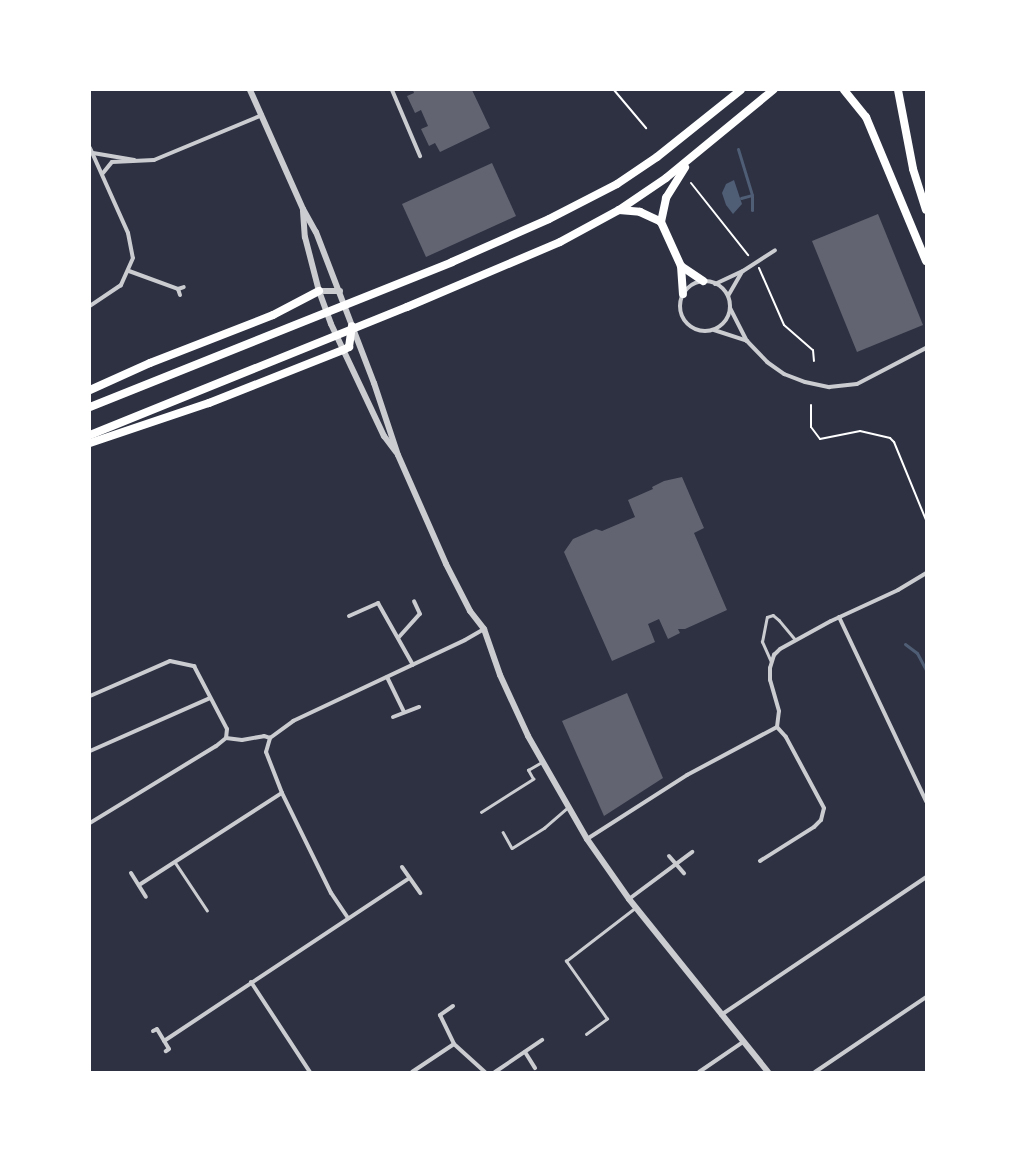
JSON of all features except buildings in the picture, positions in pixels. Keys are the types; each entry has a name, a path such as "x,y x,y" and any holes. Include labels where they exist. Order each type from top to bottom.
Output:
{"main road":[{"path":"90,407 445,265 549,219 616,184 657,157 741,90"},
{"path":"90,435 407,307 560,242 619,210 689,160 773,90"},
{"path":"844,90 866,117 926,261"},
{"path":"898,90 913,169 926,210"},
{"path":"660,222 666,198 689,160"},
{"path":"619,210 640,212 660,222 681,266 683,294"},
{"path":"681,266 703,281"},
{"path":"90,390 150,363 273,315 319,291"},
{"path":"90,443 209,404 343,350 349,347 352,325"}],"street":[{"path":"250,90 332,270 398,455 450,571 470,611 484,629 505,687 542,762 587,839 630,899 768,1072"},
{"path":"392,90 420,156"},
{"path":"103,173 112,162 154,160 177,152 262,115"},
{"path":"91,150 138,160"},
{"path":"90,306 121,285 129,271 133,258 128,233 103,173 91,150"},
{"path":"303,209 305,237 319,291 343,350 384,436 398,455"},
{"path":"714,284 744,270 775,250"},
{"path":"728,296 744,270"},
{"path":"129,271 178,289 184,287"},
{"path":"730,308 725,321 713,329 705,331 688,325 680,309 683,294 689,287 703,281 714,284 723,289 728,296 730,308 748,342 767,362 784,374 805,382 829,387 857,384 926,348"},
{"path":"178,289 180,295"},
{"path":"319,291 340,291"},
{"path":"713,329 748,342"},
{"path":"919,353 926,352"},
{"path":"760,861 814,827 821,820 824,808 786,737 777,727 779,711 770,680 771,662 780,649 795,639 898,590 926,573"},
{"path":"399,637 420,614 414,601"},
{"path":"350,616 378,603 399,637 413,665"},
{"path":"839,617 926,801"},
{"path":"348,918 331,893 282,793 266,752 270,738 293,721 413,665 484,629"},
{"path":"90,696 170,661 194,666 227,729 226,738"},
{"path":"387,677 404,712"},
{"path":"90,751 210,698"},
{"path":"393,717 419,707"},
{"path":"587,839 687,775 777,727"},
{"path":"90,823 226,738 242,740 264,736 270,738"},
{"path":"139,885 282,793"},
{"path":"630,899 692,852"},
{"path":"669,856 684,873"},
{"path":"402,867 420,893"},
{"path":"131,873 146,897"},
{"path":"721,1015 926,877"},
{"path":"164,1041 409,878"},
{"path":"251,982 310,1072"},
{"path":"815,1072 926,997"},
{"path":"453,1006 440,1015 454,1044 485,1072"},
{"path":"153,1031 157,1029 169,1049 166,1051"},
{"path":"495,1072 542,1040"},
{"path":"702,1071 743,1042"},
{"path":"412,1072 454,1044"},
{"path":"525,1052 535,1068"}],"lane":[{"path":"771,662 762,642 767,617 773,615 795,639"},
{"path":"481,812 532,779 528,770 542,762"},
{"path":"503,832 512,848 544,828 568,807"},
{"path":"175,862 207,910"},
{"path":"586,1034 607,1019 566,961 636,907"}],"path":[{"path":"614,90 646,128"},
{"path":"691,183 748,255"},
{"path":"759,268 784,325 813,350 814,361"},
{"path":"811,405 811,427 820,439 860,431 890,438 894,442 926,520"}],"water":[{"path":"734,180 742,204 733,214 726,205 722,193 726,184"}],"waterway":[{"path":"738,149 752,195 752,210"},
{"path":"741,198 752,195"},
{"path":"905,644 917,653 926,670"}]}
